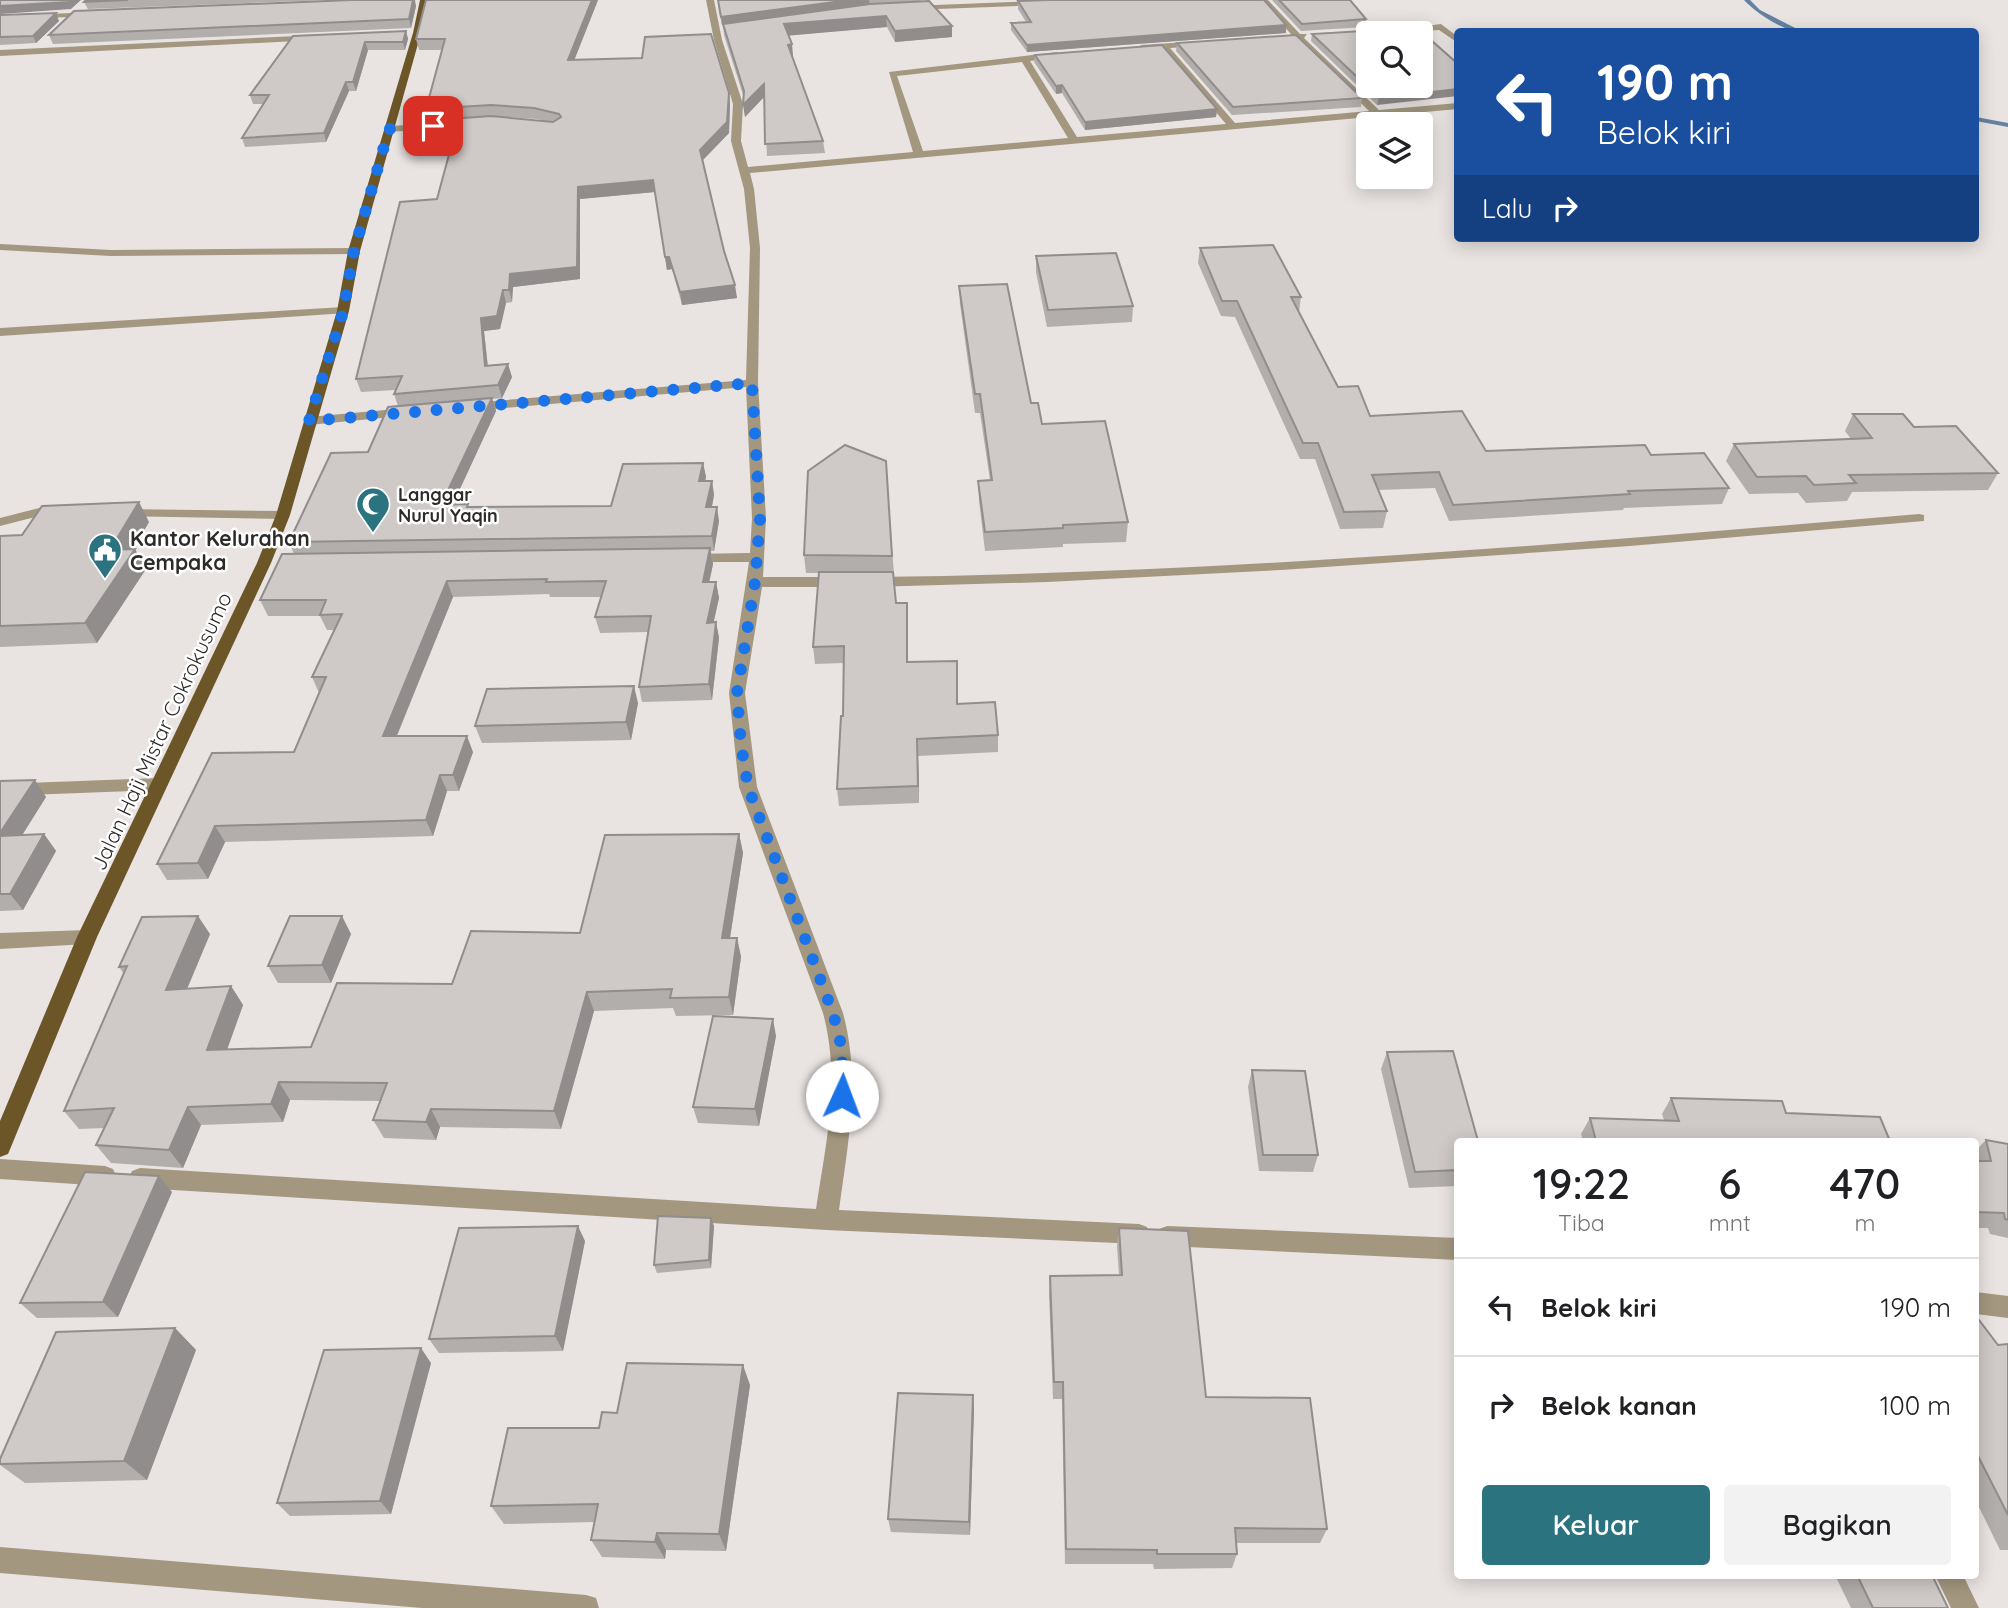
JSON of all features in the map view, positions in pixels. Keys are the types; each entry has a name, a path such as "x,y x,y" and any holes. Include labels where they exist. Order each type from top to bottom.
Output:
{"main road":[{"name":"Jalan Haji Mistar Cokrokusumo","path":"0,1147 86,937 159,784 271,563 309,421 343,312 354,251 389,129 411,33 424,0"}],"street":[{"path":"710,0 722,30 737,104 736,141 749,189 755,248 752,383 760,519 755,582 737,693 748,787 833,1013 842,1049 844,1078 826,1220"},
{"path":"1264,0 1298,37 1376,112"},
{"path":"895,9 1044,3"},
{"path":"63,24 80,8"},
{"path":"0,18 99,14"},
{"path":"1433,28 1441,27 1454,38"},
{"path":"215,42 222,31"},
{"path":"1284,38 1311,36"},
{"path":"0,53 323,37"},
{"path":"37,51 46,42"},
{"path":"1125,50 1217,42"},
{"path":"1164,46 1233,126"},
{"path":"919,154 892,74 1074,54"},
{"path":"1024,58 1074,140"},
{"path":"1389,112 1454,106"},
{"path":"744,170 1356,115"},
{"path":"389,129 453,125"},
{"path":"0,247 111,253 354,251"},
{"path":"0,332 343,312"},
{"path":"461,408 752,383"},
{"path":"309,421 420,411"},
{"path":"0,522 43,512 83,512"},
{"path":"110,513 283,515"},
{"path":"755,582 964,581 1236,568 1633,543 1919,518"},
{"path":"676,558 758,557"},
{"path":"0,790 159,784"},
{"path":"0,941 86,937"},
{"path":"0,1169 826,1220 1454,1249"},
{"path":"1979,1303 2008,1307"},
{"path":"0,1560 586,1608"},
{"path":"1950,1579 1966,1608"}],"building":[{"path":"0,0 70,0 0,6"},
{"path":"86,0 128,0 84,2"},
{"path":"413,0 409,19 49,35 74,11"},
{"path":"426,0 592,0 568,60 642,58 645,37 711,34 729,93 727,122 700,150 724,251 735,285 680,292 669,257 665,257 653,180 578,187 577,267 510,274 509,290 503,290 497,316 481,318 485,366 508,364 498,385 394,394 402,376 356,379 400,202 437,199 454,136 418,139 422,121 491,116 553,122 561,117 559,114 534,108 491,105 426,109 445,39 416,39"},
{"path":"718,0 850,0 721,17"},
{"path":"1264,0 1286,25 1027,45 1011,23 1031,22 1018,1"},
{"path":"1279,0 1350,0 1366,19 1302,24"},
{"path":"929,1 952,26 895,31 886,16 784,24 792,44 788,45 823,141 765,144 764,84 743,105 744,91 723,24 870,4"},
{"path":"56,13 33,36 0,37 0,15"},
{"path":"406,31 403,42 365,42 353,82 346,82 324,133 242,138 269,95 250,95 293,36"},
{"path":"1356,31 1356,76 1312,34"},
{"path":"1296,35 1356,92 1356,98 1362,98 1233,107 1177,43"},
{"path":"1433,42 1454,60 1454,89 1433,92"},
{"path":"1162,45 1217,109 1085,122 1062,85 1056,86 1035,55"},
{"path":"1273,245 1301,297 1291,297 1338,387 1358,386 1370,416 1462,411 1486,451 1645,445 1651,455 1704,453 1729,488 1628,491 1630,494 1453,505 1439,472 1372,475 1387,511 1344,512 1318,443 1303,443 1237,301 1222,301 1200,248"},
{"path":"1116,253 1133,306 1048,310 1036,256"},
{"path":"1007,284 1031,403 1038,403 1042,424 1105,421 1128,522 985,532 978,481 992,480 980,394 975,394 959,286"},
{"path":"492,398 441,505 611,506 623,464 703,463 699,481 712,481 706,507 717,507 712,536 289,542 331,453 368,452 388,407"},
{"path":"1853,414 1903,414 1914,427 1956,426 1998,473 1849,475 1856,483 1814,485 1806,476 1757,477 1734,444 1872,438"},
{"path":"845,445 886,461 892,556 804,555 808,471"},
{"path":"139,502 110,550 135,549 85,623 0,626 0,536 22,535 42,506"},
{"path":"710,548 703,582 716,582 707,623 716,622 709,684 639,687 651,616 595,617 606,581 447,581 383,736 467,736 453,775 440,775 426,820 215,826 198,863 157,864 212,753 294,752 326,677 312,677 342,614 320,615 326,600 260,600 282,554"},
{"path":"819,572 893,572 896,603 907,603 907,662 957,661 957,704 995,702 998,735 917,739 918,786 837,789 843,716 844,646 813,647"},
{"path":"634,686 626,722 475,726 487,689"},
{"path":"35,780 0,833 0,781"},
{"path":"44,834 10,894 0,894 0,836"},
{"path":"739,834 722,938 737,938 729,997 670,998 672,989 587,992 554,1111 431,1109 426,1122 373,1120 387,1083 279,1082 271,1104 188,1107 169,1150 96,1145 114,1108 64,1111 127,966 119,967 142,917 198,916 166,990 231,986 207,1050 311,1047 337,983 452,984 471,931 580,933 605,835"},
{"path":"290,916 342,916 322,965 268,966"},
{"path":"713,1016 773,1019 755,1109 693,1107"},
{"path":"1453,1051 1477,1138 1454,1138 1454,1170 1415,1172 1387,1052"},
{"path":"1252,1070 1305,1071 1318,1155 1263,1155"},
{"path":"1671,1098 1782,1101 1786,1113 1880,1117 1889,1138 1595,1138 1590,1118 1679,1121"},
{"path":"1986,1140 2008,1144 2008,1220 2005,1219 2004,1213 1979,1212 1979,1161 1991,1161"},
{"path":"85,1172 159,1176 103,1302 20,1303"},
{"path":"658,1216 711,1218 709,1260 654,1265"},
{"path":"578,1226 555,1336 429,1339 459,1228"},
{"path":"1119,1228 1188,1231 1206,1397 1310,1398 1327,1529 1235,1528 1237,1554 1157,1554 1157,1550 1066,1549 1063,1382 1054,1382 1050,1276 1122,1275"},
{"path":"1979,1320 1998,1345 2008,1344 2008,1515 1979,1458"},
{"path":"175,1328 124,1461 0,1464 56,1332"},
{"path":"421,1348 380,1501 277,1503 324,1350"},
{"path":"627,1363 743,1365 719,1534 657,1533 655,1542 591,1540 598,1504 491,1506 508,1428 599,1428 602,1412 617,1413"},
{"path":"898,1393 973,1395 969,1522 888,1519"},
{"path":"1859,1579 1934,1579 1948,1608 1873,1608"}],"waterway":[{"path":"1747,0 1758,11 1792,28"},
{"path":"1979,120 2008,125"}],"place":[{"name":"Langgar Nurul Yaqin","path":"373,534"},
{"name":"Kantor Kelurahan Cempaka","path":"105,580"}],"route":[{"path":"433,126 389,129 354,251 343,312 309,421 752,383 760,519 755,582 737,693 741,744 748,787 833,1013 842,1049 842,1096"}]}
